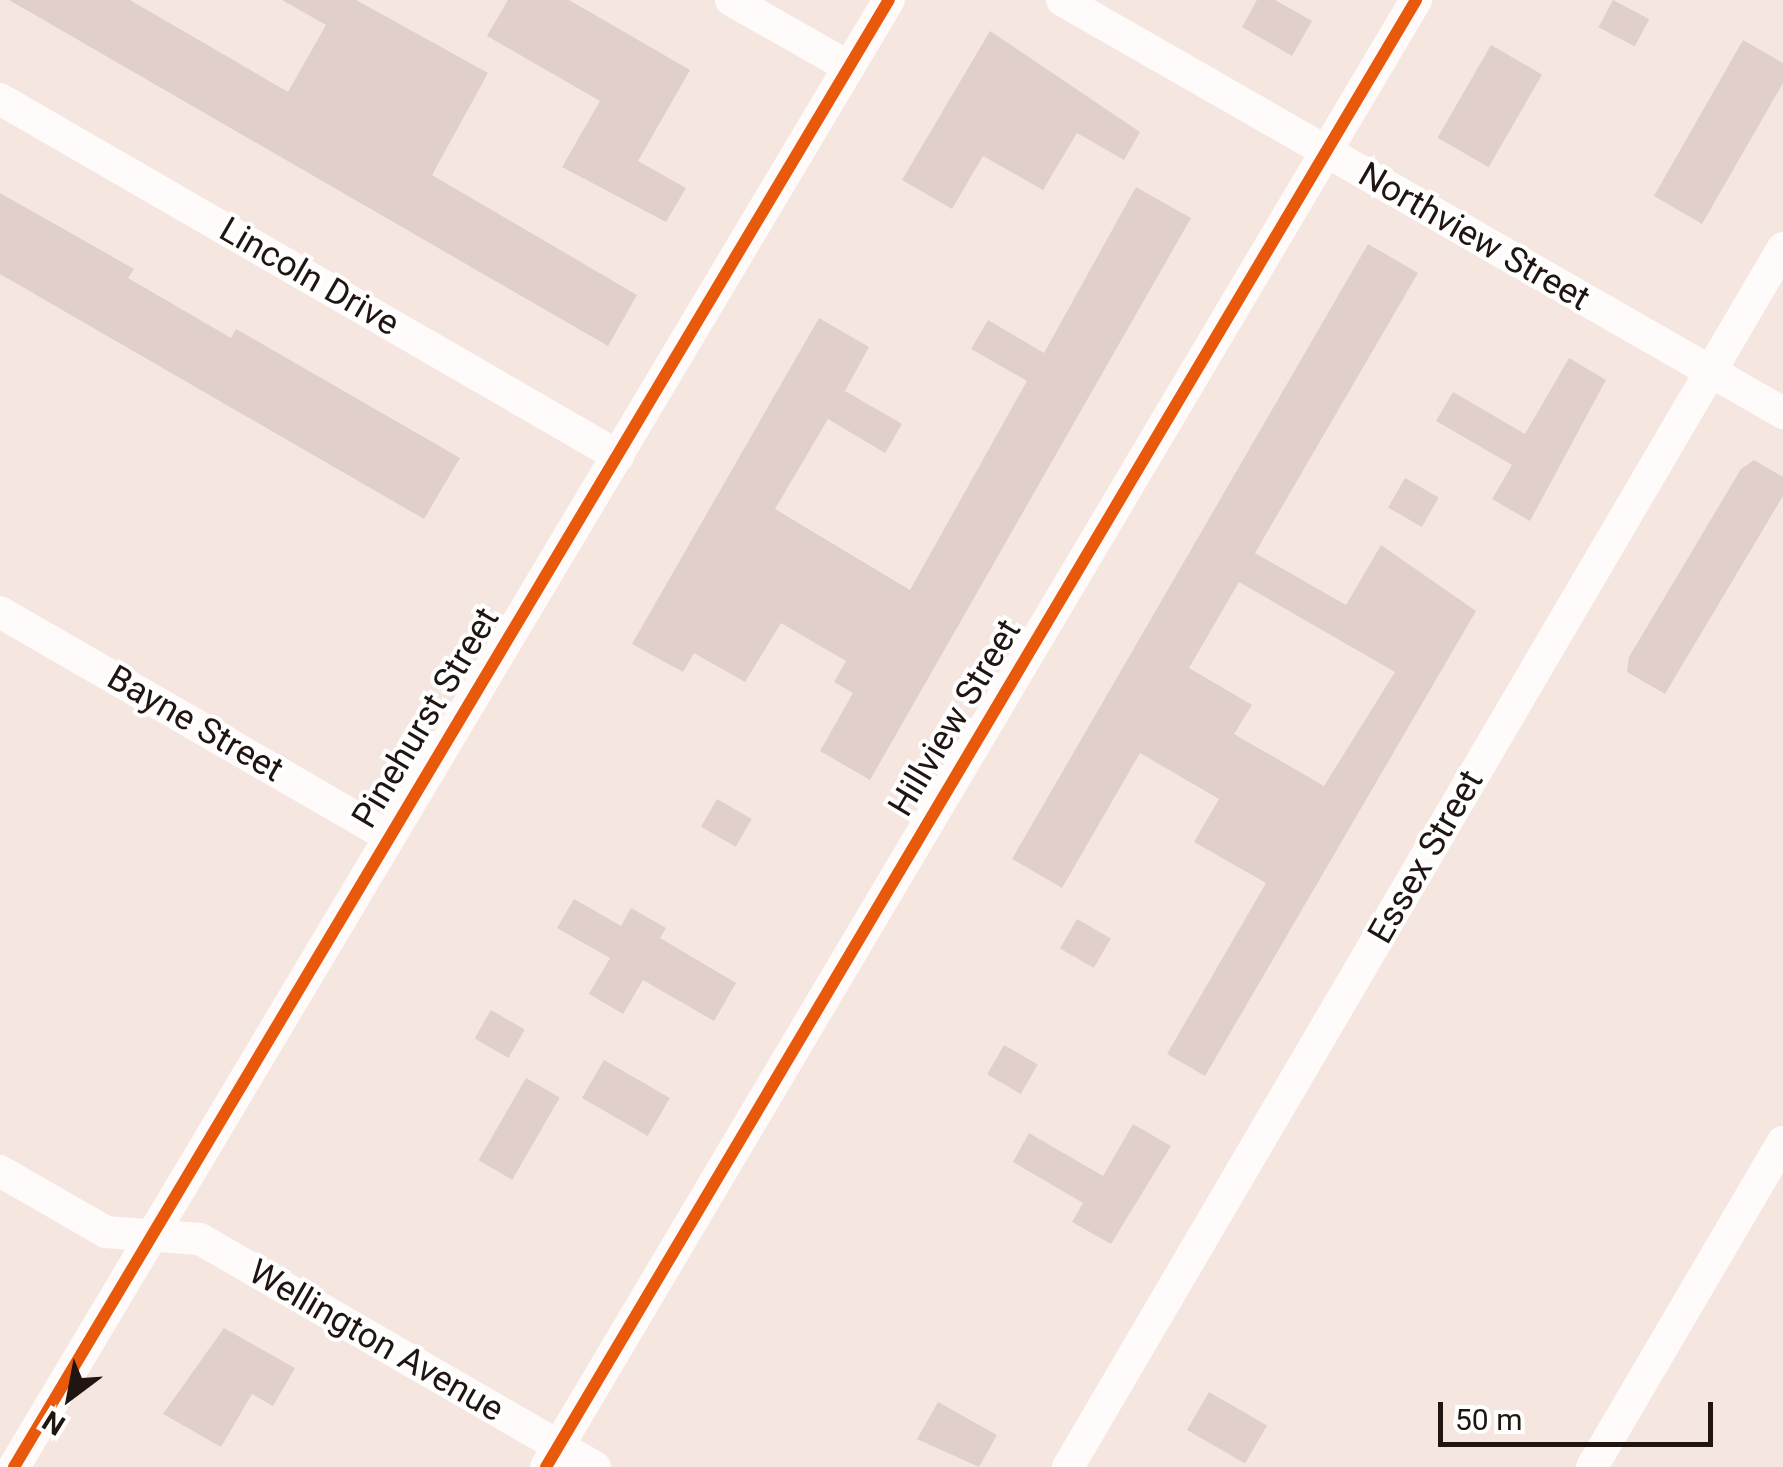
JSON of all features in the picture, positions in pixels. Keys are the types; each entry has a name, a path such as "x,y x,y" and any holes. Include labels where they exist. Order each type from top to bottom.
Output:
{"street":[{"path":"732,0 849,67"},
{"name":"Pinehurst Street","path":"14,1467 890,0"},
{"name":"Northview Street","path":"1062,0 1783,414"},
{"name":"Hillview Street","path":"552,1457 1416,0"},
{"name":"Lincoln Drive","path":"0,99 618,456"},
{"name":"Essex Street","path":"1068,1467 1783,248"},
{"name":"Bayne Street","path":"0,612 390,838"},
{"path":"1592,1467 1783,1142"},
{"name":"Wellington Avenue","path":"0,1171 106,1232 200,1240 552,1457 595,1467"}],"building":[{"path":"9,0 130,0 288,92 326,25 282,0 356,0 488,73 432,175 637,295 608,346"},
{"path":"508,0 569,0 690,70 638,161 686,188 666,222 562,167 600,101 487,36"},
{"path":"1257,0 1275,0 1312,21 1292,56 1242,27"},
{"path":"1613,0 1649,19 1635,47 1598,27"},
{"path":"990,31 1140,132 1124,160 1077,133 1043,190 983,156 952,209 902,180"},
{"path":"1743,40 1783,63 1783,83 1702,224 1654,196"},
{"path":"1491,45 1542,74 1489,167 1438,138"},
{"path":"1136,187 1191,218 870,780 820,751 853,693 834,682 846,661 781,623 745,682 694,653 683,672 632,644 819,318 869,347 845,391 902,424 885,453 828,419 775,509 910,590 1027,381 971,349 988,320 1044,353"},
{"path":"0,193 134,269 128,278 231,338 236,329 460,458 424,519 0,274"},
{"path":"1368,244 1418,273 1255,553 1346,605 1381,545 1476,611 1205,1076 1167,1054 1266,883 1194,842 1219,799 1140,753 1062,888 1012,859","holes":["1239,582 1395,672 1324,786 1234,734 1252,705 1189,668"]},
{"path":"1569,358 1606,380 1530,521 1492,499 1512,465 1436,421 1453,392 1525,434"},
{"path":"1754,460 1783,477 1783,496 1665,694 1627,672 1629,657 1741,469"},
{"path":"1405,478 1439,497 1422,527 1388,507"},
{"path":"717,799 752,819 736,847 701,827"},
{"path":"574,899 621,926 631,908 666,928 660,938 736,983 714,1021 643,980 623,1014 589,994 610,958 557,928"},
{"path":"1077,919 1111,938 1094,968 1060,948"},
{"path":"491,1010 525,1030 508,1058 474,1039"},
{"path":"1004,1045 1038,1064 1021,1094 987,1074"},
{"path":"604,1060 670,1098 648,1136 582,1098"},
{"path":"526,1078 560,1098 512,1180 478,1160"},
{"path":"1133,1124 1171,1146 1111,1244 1072,1222 1083,1203 1013,1162 1029,1133 1103,1176"},
{"path":"224,1328 295,1368 273,1406 252,1394 221,1447 163,1414"},
{"path":"1209,1392 1267,1426 1245,1464 1187,1430"},
{"path":"938,1402 997,1435 979,1467 917,1439"}],"cycle path":[{"path":"14,1467 889,0"},
{"path":"546,1467 1416,0"}]}
